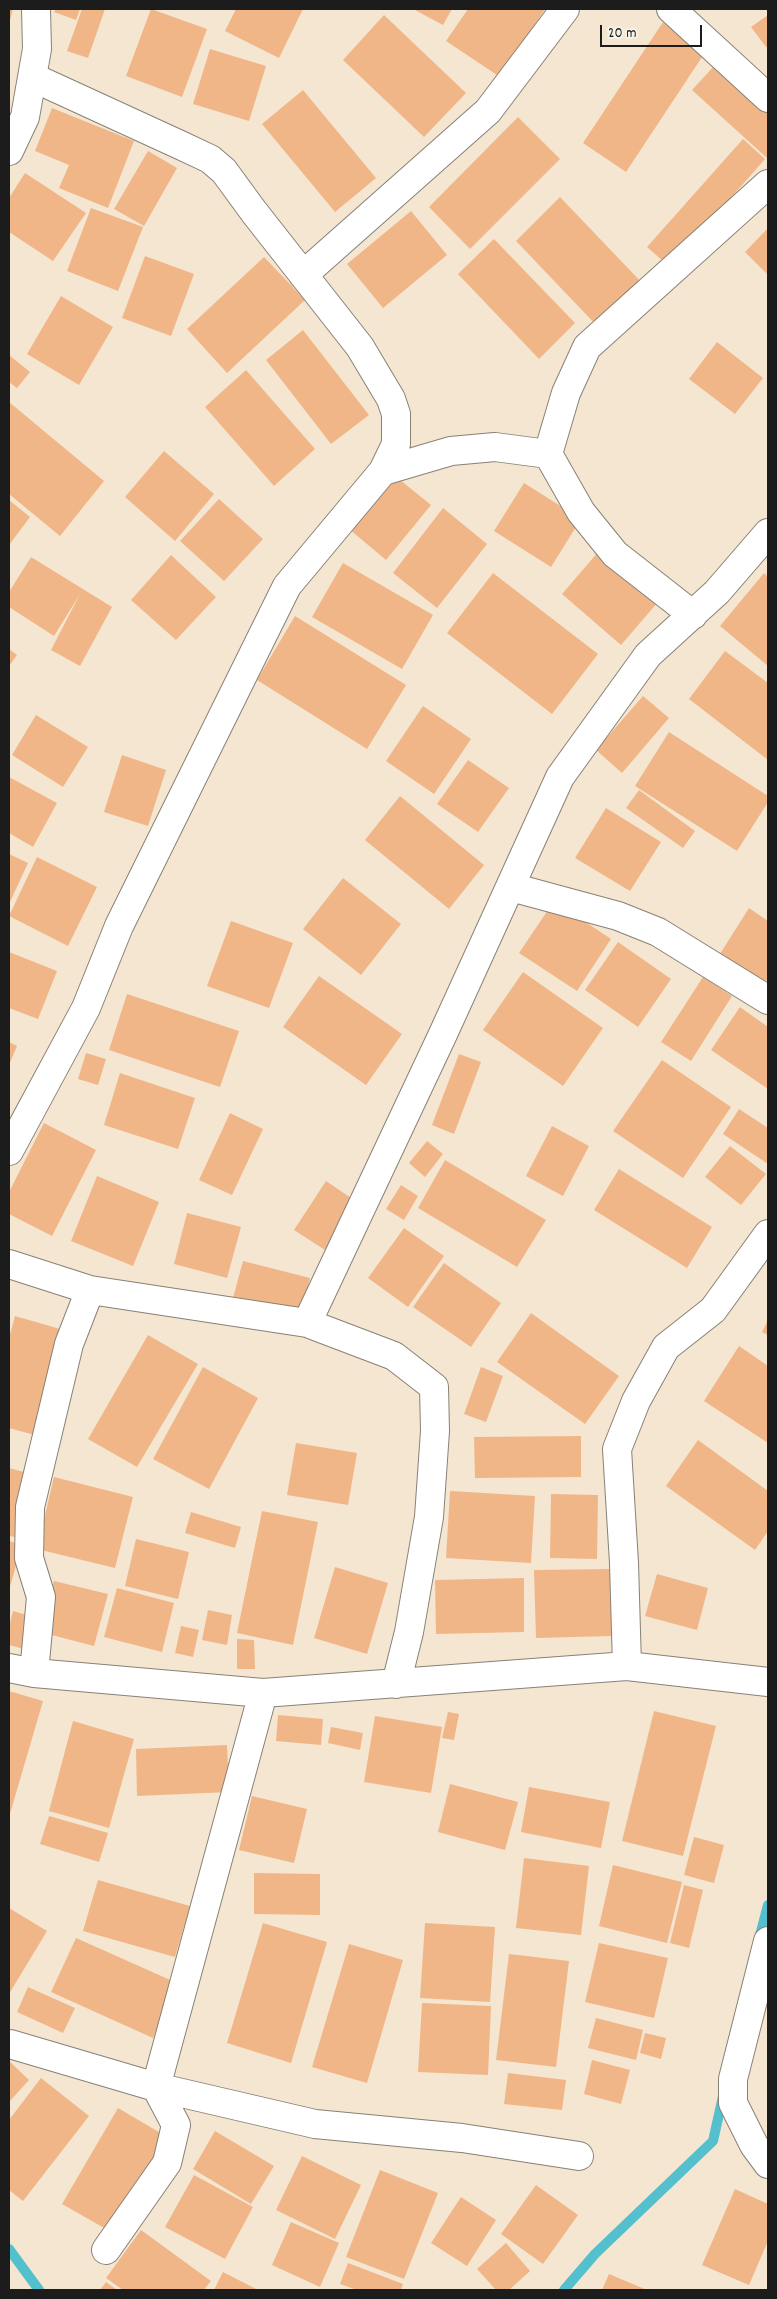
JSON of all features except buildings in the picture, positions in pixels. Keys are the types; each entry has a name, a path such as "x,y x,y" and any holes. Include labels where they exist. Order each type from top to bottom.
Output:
{"street":[{"path":"9,151 25,117 37,50 36,9"},
{"path":"303,274 488,111 565,9"},
{"path":"671,9 768,98"},
{"path":"9,1151 86,1008 118,926 287,586 383,471 396,444 396,414 391,399 360,347 224,170 210,159 32,77"},
{"path":"693,615 615,554 581,512 548,454 566,393 587,347 768,184"},
{"path":"383,471 452,452 495,447 548,454"},
{"path":"308,1323 511,887 560,776 648,655 717,592 768,533"},
{"path":"511,887 618,916 658,932 768,1000"},
{"path":"627,1666 624,1563 617,1449 636,1402 666,1347 713,1310 768,1234"},
{"path":"9,1264 90,1290 308,1323 394,1356 434,1387 435,1431 429,1517 409,1632 396,1684"},
{"path":"90,1290 69,1344 30,1508 30,1558 41,1598 22,1670 263,1693 627,1666 768,1682"},
{"path":"106,2250 167,2163 176,2125 156,2087 263,1693"},
{"path":"768,1941 733,2079 733,2103 754,2145 768,2164"},
{"path":"10,2044 156,2087 315,2124 462,2138 579,2156"}],"waterway":[{"path":"758,1943 768,1905"},
{"path":"564,2290 595,2254 713,2141 723,2096"},
{"path":"9,2249 39,2290"}]}
